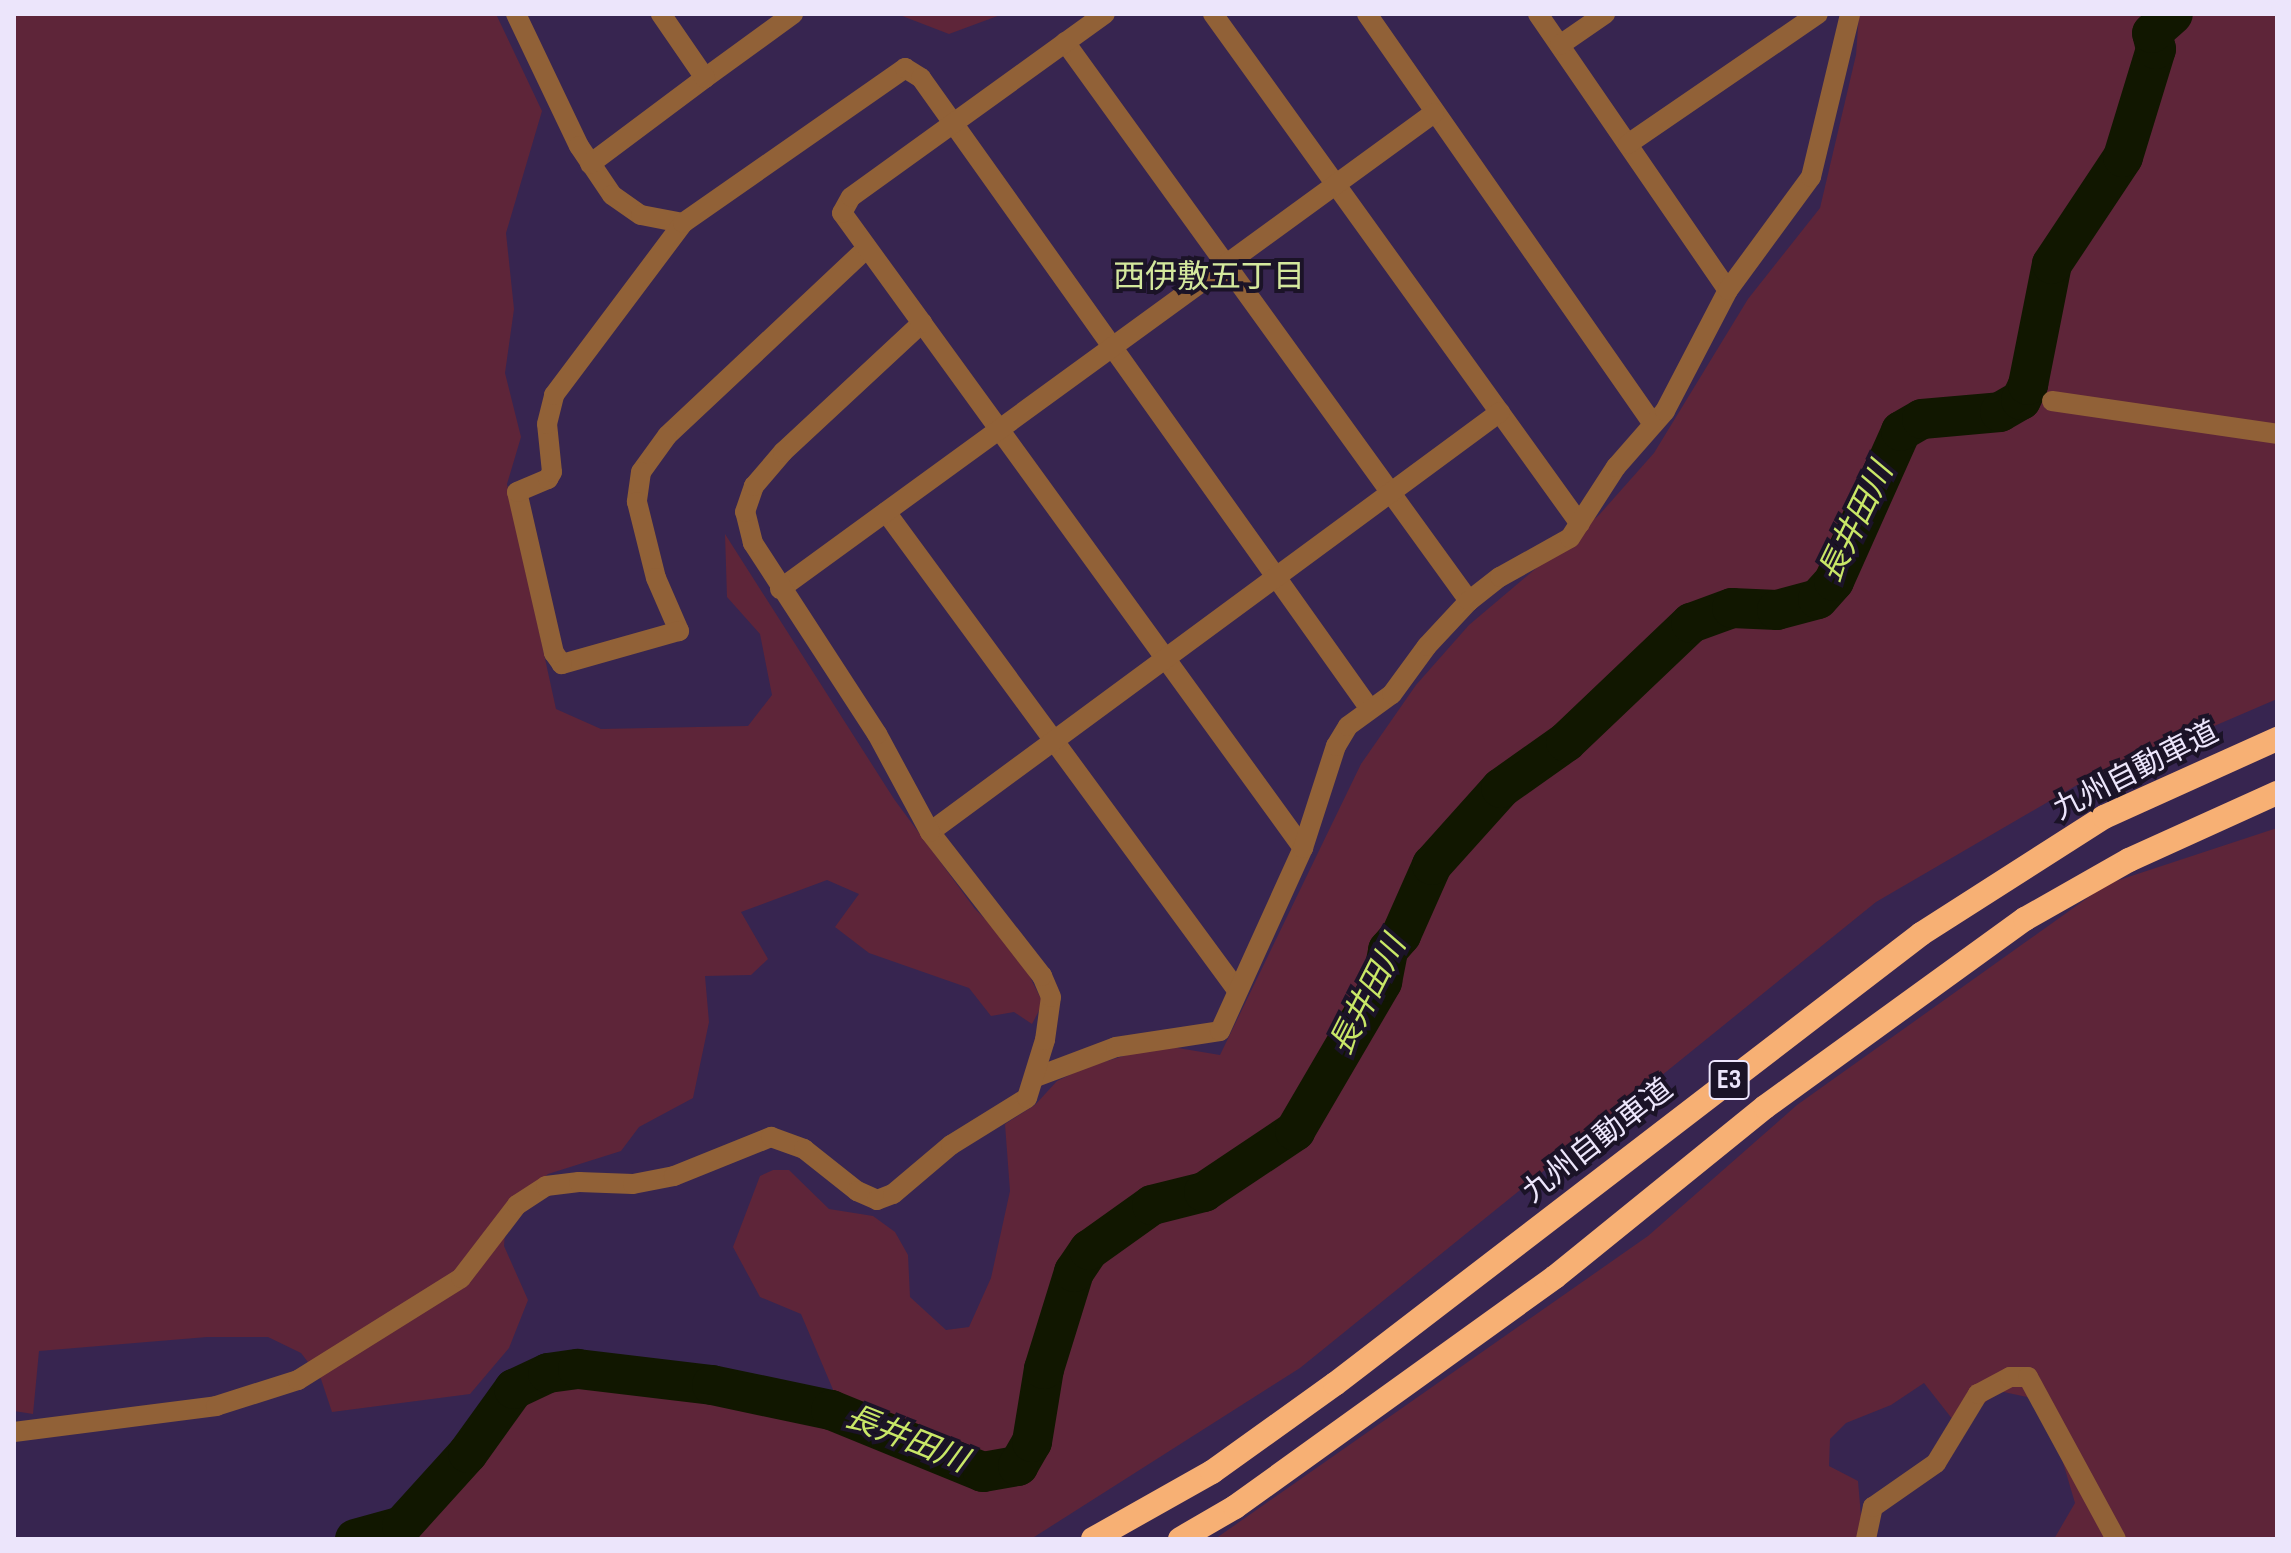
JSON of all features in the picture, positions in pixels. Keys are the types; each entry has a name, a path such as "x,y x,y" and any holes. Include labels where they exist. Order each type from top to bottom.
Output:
{"highway":[{"name":"九州自動車道","path":"1093,1539 1212,1472 1335,1384 1921,934 2104,817 2277,739"},
{"name":"E3","path":"1180,1539 1235,1507 1555,1277 1776,1097 2025,919 2129,860 2277,793"}],"street":[{"path":"516,14 590,164 612,195 641,215 683,223"},
{"path":"661,14 705,78"},
{"path":"590,164 793,14"},
{"path":"1105,14 851,197 842,213 1303,848"},
{"path":"1213,14 1580,524"},
{"path":"1367,14 1652,422"},
{"path":"1538,14 1728,290"},
{"path":"1560,45 1605,14"},
{"path":"1628,144 1818,14"},
{"path":"1036,1077 1116,1047 1220,1031 1303,848 1336,746 1348,726 1392,694 1427,646 1469,601 1500,577 1570,538 1652,422 1665,411 1728,290 1811,177 1850,14"},
{"path":"1065,42 1469,601"},
{"path":"867,248 667,436 641,472 637,502 656,578 679,631 562,664 554,653 517,492 548,479 552,472 547,424 554,395 683,223 905,68 921,78 1370,709"},
{"path":"780,589 1434,113"},
{"path":"14,1432 216,1406 298,1380 461,1278 517,1205 546,1186 633,1184 674,1176 771,1137 804,1149 857,1191 883,1199 951,1145 1027,1098 1036,1077 1051,997 1024,947 957,873 930,832 877,734 780,589 753,543 745,512 754,486 783,452 922,323"},
{"path":"2052,401 2277,434"},
{"path":"930,832 1500,412"},
{"path":"886,512 1237,990"},
{"path":"1866,1539 1873,1507 1936,1463 1978,1394 2010,1377 2028,1377 2116,1539"}],"shaded area":[{"path":"14,14 496,14 542,111 506,233 514,309 505,373 521,437 507,484 556,709 601,729 748,726 772,695 760,634 727,597 725,534 894,799 975,909 1016,949 1043,1003 1032,1024 1014,1012 991,1016 969,988 869,953 835,927 859,894 827,880 741,912 768,959 751,975 705,976 709,1022 693,1098 639,1127 621,1151 548,1174 507,1206 504,1246 528,1300 509,1348 470,1394 332,1412 321,1379 301,1353 268,1337 207,1337 39,1351 33,1414 14,1411"},
{"path":"897,14 1003,14 949,34"},
{"path":"1859,14 2277,14 2277,699 2077,785 1876,902 1300,1368 1031,1539 391,1539 409,1528 480,1448 501,1413 542,1384 627,1385 848,1425 801,1314 760,1297 733,1247 760,1176 773,1170 789,1170 829,1209 873,1216 895,1232 908,1255 910,1297 946,1330 969,1327 991,1278 1010,1191 1005,1124 1035,1105 1057,1081 1084,1068 1160,1045 1220,1055 1361,764 1416,685 1469,625 1599,515 1654,453 1748,299 1820,208 1856,55"},
{"path":"2277,828 2277,1539 2054,1539 2075,1503 2051,1422 2027,1397 1999,1391 1957,1425 1924,1383 1891,1405 1846,1423 1830,1439 1829,1466 1858,1481 1863,1539 1215,1539 1648,1236 1797,1105 2107,884"}],"waterway":[{"name":"長井田川","path":"355,1539 402,1526 468,1453 514,1389 548,1373 578,1369 712,1385 831,1410 983,1472 1018,1466 1032,1442 1044,1369 1074,1272 1089,1250 1152,1205 1204,1192 1295,1131 1382,982 1388,950 1401,935 1432,865 1501,788 1566,742 1691,623 1732,608 1777,610 1818,599 1834,581 1901,431 1922,419 2000,412 2021,400 2028,385 2052,264 2123,157 2156,49 2152,33 2173,14"}],"district":[{"name":"西伊敷五丁目","path":"1209,278"}]}
